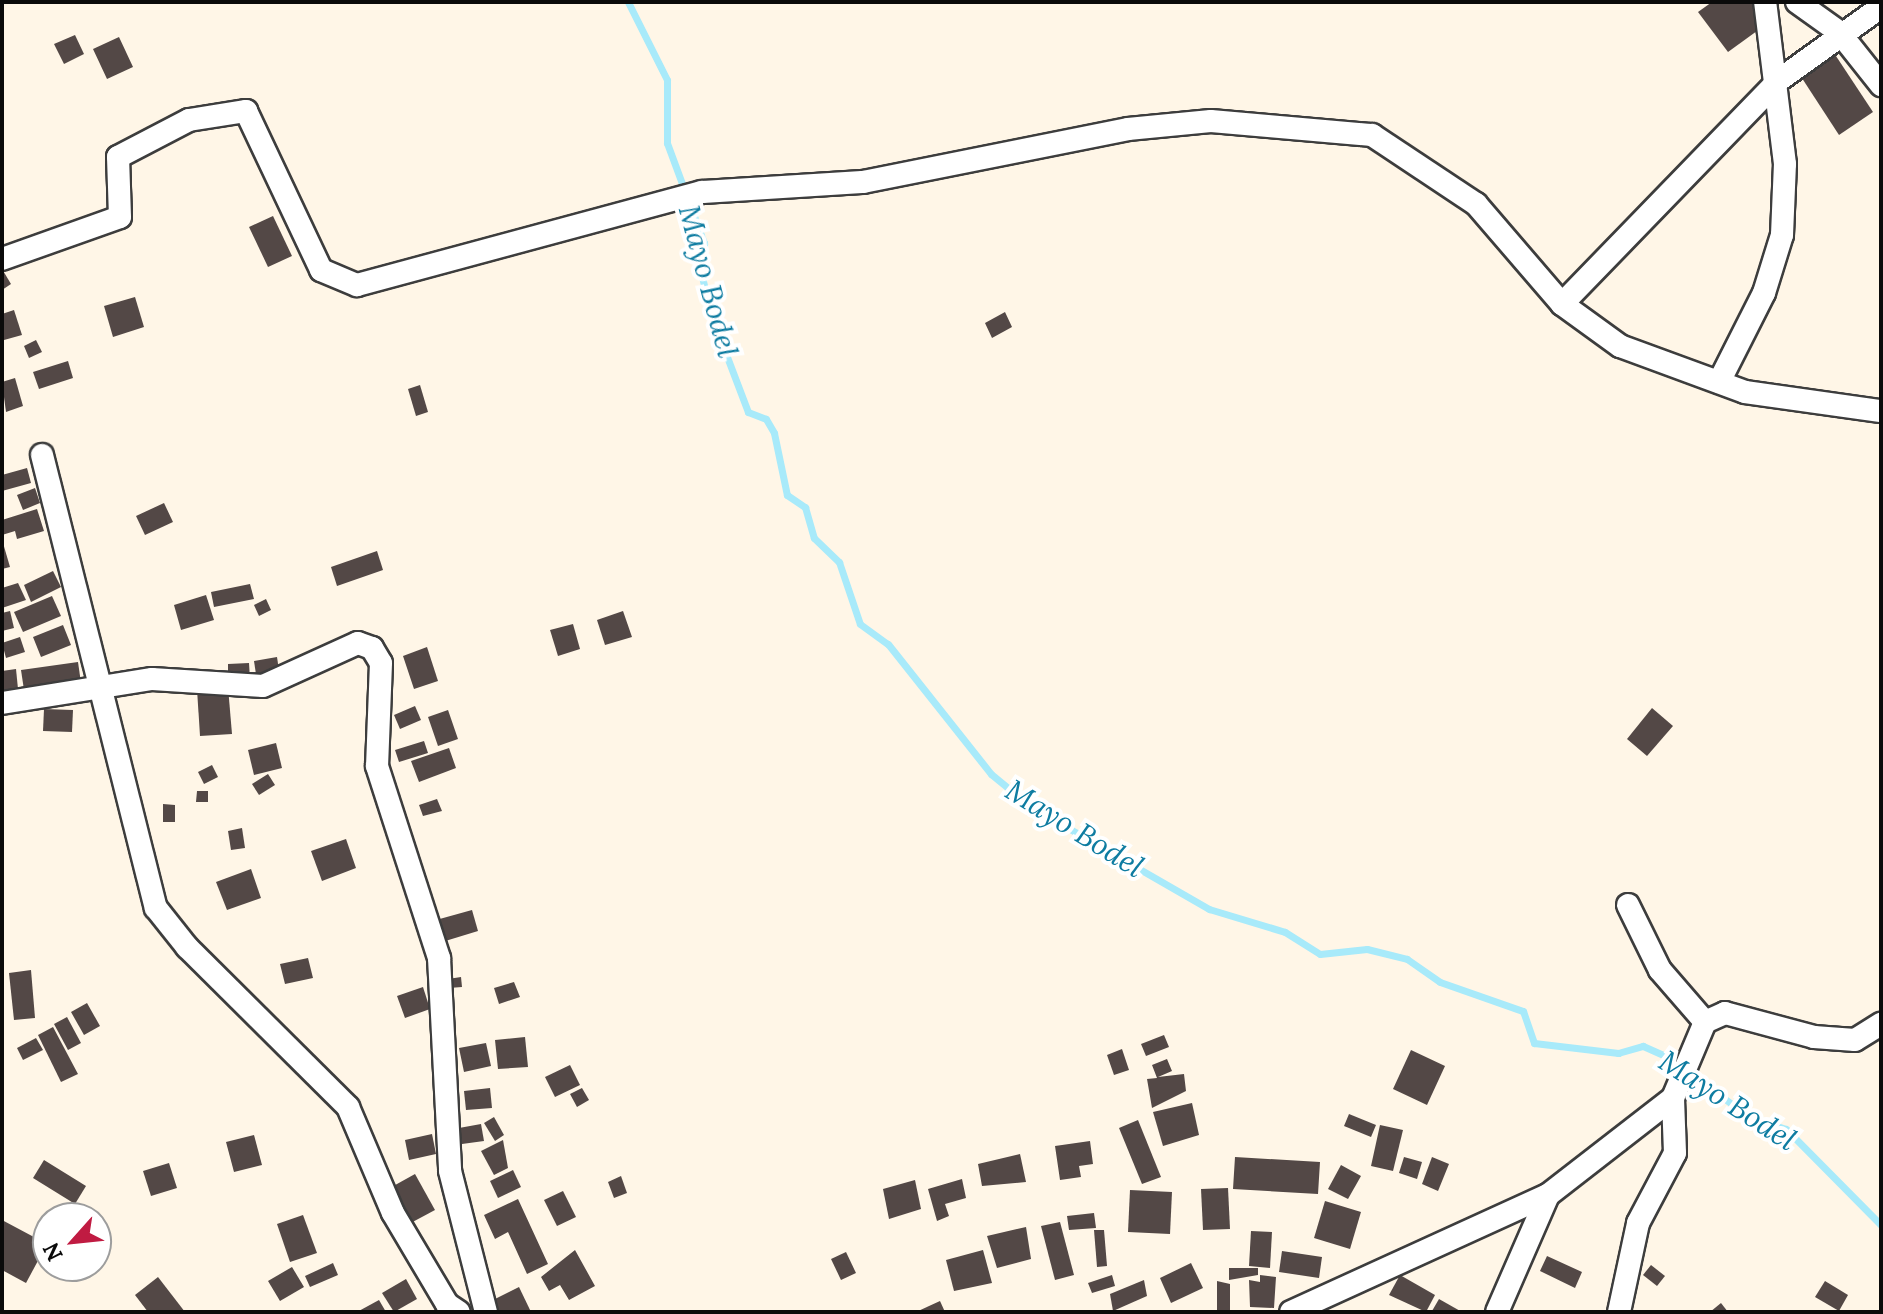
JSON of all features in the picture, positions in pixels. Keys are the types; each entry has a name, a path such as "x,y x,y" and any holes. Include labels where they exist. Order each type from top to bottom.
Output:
{"street":[{"path":"1719,382 1764,293 1782,235 1779,80 1765,2"},
{"path":"1797,2 1839,32 1881,85"},
{"path":"1562,304 1779,80 1839,32 1881,7"},
{"path":"2,259 120,217 118,157 189,120 246,111 321,270 357,285 702,192 863,182 1128,129 1211,121 1372,135 1476,204 1562,304 1620,346 1719,382 1881,411"},
{"path":"42,455 156,908 187,947 348,1107 393,1213 447,1304 459,1312"},
{"path":"2,703 103,692 152,679 263,686 358,643 372,648 381,663 377,766 439,958 450,1171 486,1312"},
{"path":"1628,905 1660,970 1705,1022"},
{"path":"1619,1312 1638,1223 1675,1153 1673,1098 1705,1022 1725,1013 1814,1037 1855,1040 1881,1024"},
{"path":"1291,1312 1548,1195 1673,1098"},
{"path":"1497,1312 1548,1195"}],"building":[{"path":"1712,2 1752,2 1768,23 1728,52 1698,12"},
{"path":"75,35 84,54 64,64 54,44"},
{"path":"119,37 133,67 107,79 93,49"},
{"path":"1830,47 1873,112 1839,135 1796,69"},
{"path":"273,216 292,256 268,267 249,227"},
{"path":"2,269 11,284 2,290"},
{"path":"135,297 144,327 113,337 104,306"},
{"path":"14,310 22,335 4,340 2,314"},
{"path":"1005,312 1012,327 992,338 985,323"},
{"path":"36,340 42,352 29,358 24,346"},
{"path":"68,361 73,378 39,389 33,372"},
{"path":"15,378 23,406 6,412 2,382"},
{"path":"420,385 428,412 416,416 408,389"},
{"path":"27,468 31,483 2,491 2,475"},
{"path":"35,488 40,503 23,510 17,495"},
{"path":"164,503 173,522 145,535 136,516"},
{"path":"37,509 44,531 17,539 15,531 2,535 2,520"},
{"path":"2,544 10,567 2,569"},
{"path":"377,551 383,570 337,586 331,567"},
{"path":"53,571 61,587 31,602 24,585"},
{"path":"18,583 26,600 2,608 2,588"},
{"path":"250,584 254,599 214,607 211,592"},
{"path":"206,595 214,620 181,630 174,605"},
{"path":"52,596 61,616 23,632 14,612"},
{"path":"266,599 271,610 259,616 254,605"},
{"path":"10,611 14,628 2,631 2,613"},
{"path":"623,611 632,637 605,645 597,620"},
{"path":"573,624 580,649 558,656 550,630"},
{"path":"63,625 71,645 41,657 33,637"},
{"path":"20,637 25,652 6,658 2,643"},
{"path":"427,647 438,681 414,689 403,656"},
{"path":"277,657 280,677 257,681 254,661"},
{"path":"78,662 81,683 24,690 21,670"},
{"path":"249,663 250,680 228,681 228,664"},
{"path":"16,669 18,689 2,691 2,671"},
{"path":"228,687 232,734 200,736 197,689"},
{"path":"415,706 421,720 400,729 394,715"},
{"path":"1652,708 1673,726 1647,756 1627,739"},
{"path":"44,709 73,710 72,732 43,731"},
{"path":"448,710 458,739 438,746 428,717"},
{"path":"424,741 428,753 399,762 395,750"},
{"path":"276,743 282,768 254,775 248,750"},
{"path":"449,748 456,768 419,782 411,761"},
{"path":"212,765 218,777 204,784 198,772"},
{"path":"268,774 275,785 259,795 252,784"},
{"path":"197,791 208,791 208,802 196,802"},
{"path":"437,799 442,811 423,816 419,805"},
{"path":"163,804 175,805 175,822 163,822"},
{"path":"242,828 245,848 231,850 228,831"},
{"path":"346,839 356,868 322,881 311,851"},
{"path":"251,869 261,898 227,910 216,882"},
{"path":"472,910 478,931 442,942 436,920"},
{"path":"308,958 313,978 285,984 280,964"},
{"path":"31,970 35,1018 14,1020 9,973"},
{"path":"461,977 462,987 449,988 448,979"},
{"path":"514,982 520,997 499,1004 494,988"},
{"path":"423,987 430,1009 405,1018 397,996"},
{"path":"87,1003 100,1026 84,1035 71,1012"},
{"path":"67,1017 81,1043 68,1050 54,1024"},
{"path":"53,1027 78,1074 61,1082 38,1035"},
{"path":"1164,1035 1169,1047 1146,1056 1141,1044"},
{"path":"525,1037 528,1067 498,1069 495,1040"},
{"path":"36,1038 43,1050 23,1060 17,1048"},
{"path":"486,1043 491,1066 464,1072 459,1048"},
{"path":"1122,1049 1129,1070 1114,1075 1107,1055"},
{"path":"1411,1050 1445,1066 1427,1105 1393,1089"},
{"path":"1167,1059 1172,1071 1158,1077 1184,1074 1186,1091 1152,1108 1147,1079 1157,1078 1152,1065"},
{"path":"570,1065 580,1085 555,1097 545,1077"},
{"path":"490,1088 492,1108 466,1110 464,1091"},
{"path":"582,1088 589,1100 577,1107 570,1094"},
{"path":"1192,1103 1199,1135 1163,1146 1153,1112"},
{"path":"1349,1114 1376,1125 1371,1137 1344,1126"},
{"path":"494,1117 504,1135 495,1141 484,1123"},
{"path":"1138,1120 1161,1177 1142,1184 1119,1128"},
{"path":"481,1124 484,1141 462,1144 459,1128"},
{"path":"1380,1125 1403,1130 1393,1171 1371,1166"},
{"path":"432,1134 436,1154 409,1160 405,1140"},
{"path":"254,1135 262,1165 234,1172 226,1142"},
{"path":"503,1140 508,1168 494,1175 481,1151"},
{"path":"1090,1141 1093,1164 1079,1166 1081,1177 1060,1180 1055,1146"},
{"path":"1020,1154 1026,1182 982,1186 978,1164"},
{"path":"1235,1157 1320,1162 1318,1194 1233,1189"},
{"path":"1404,1157 1422,1162 1417,1179 1399,1173"},
{"path":"1432,1157 1449,1164 1438,1191 1422,1184"},
{"path":"44,1160 86,1186 76,1202 72,1202 33,1178"},
{"path":"169,1163 177,1188 151,1196 143,1171"},
{"path":"1341,1165 1361,1176 1348,1199 1328,1189"},
{"path":"513,1170 521,1187 498,1198 490,1181"},
{"path":"415,1174 435,1210 407,1225 388,1189"},
{"path":"621,1176 627,1193 614,1198 608,1182"},
{"path":"962,1179 966,1198 945,1204 949,1216 937,1221 928,1189"},
{"path":"915,1180 921,1209 889,1219 883,1189"},
{"path":"1228,1188 1230,1229 1203,1230 1201,1189"},
{"path":"1130,1190 1172,1192 1170,1234 1128,1232"},
{"path":"563,1191 576,1217 557,1226 544,1200"},
{"path":"518,1199 548,1264 527,1274 508,1232 495,1239 484,1215"},
{"path":"1325,1201 1361,1212 1350,1249 1314,1238"},
{"path":"1094,1213 1096,1228 1069,1230 1067,1216"},
{"path":"303,1215 317,1253 290,1262 277,1224"},
{"path":"2,1220 32,1236 32,1272 26,1283 2,1270"},
{"path":"1060,1222 1074,1275 1055,1280 1041,1226"},
{"path":"1026,1227 1031,1259 997,1268 987,1236"},
{"path":"1094,1230 1104,1230 1107,1266 1097,1267"},
{"path":"1251,1231 1272,1232 1270,1268 1249,1266"},
{"path":"575,1250 595,1286 569,1300 560,1285 549,1291 541,1277"},
{"path":"983,1250 992,1283 954,1291 946,1260"},
{"path":"1282,1251 1322,1257 1319,1278 1279,1272"},
{"path":"846,1252 856,1273 841,1280 831,1259"},
{"path":"1547,1256 1582,1272 1575,1288 1540,1271"},
{"path":"333,1263 338,1275 310,1287 305,1276"},
{"path":"1191,1263 1203,1288 1171,1303 1160,1278"},
{"path":"1651,1265 1665,1276 1657,1286 1643,1275"},
{"path":"292,1267 304,1287 280,1301 268,1281"},
{"path":"1229,1268 1258,1268 1258,1275 1229,1280"},
{"path":"1112,1275 1115,1286 1092,1293 1088,1283"},
{"path":"1260,1275 1276,1277 1274,1308 1250,1307 1249,1280 1260,1282"},
{"path":"1400,1275 1435,1295 1426,1312 1389,1295"},
{"path":"158,1277 185,1312 148,1312 135,1295"},
{"path":"406,1279 417,1299 394,1312 382,1293"},
{"path":"1144,1280 1147,1296 1113,1311 1110,1294"},
{"path":"1217,1281 1230,1284 1230,1312 1217,1312"},
{"path":"1825,1281 1848,1295 1839,1311 1815,1297"},
{"path":"519,1287 531,1312 494,1312 489,1302"},
{"path":"1439,1299 1462,1312 1432,1311"},
{"path":"379,1300 386,1312 357,1312"},
{"path":"940,1301 945,1312 916,1312"},
{"path":"1721,1303 1728,1312 1710,1312"}],"waterway":[{"name":"Mayo Bodel","path":"628,2 667,80 667,143 704,243 701,272 710,312 748,412 766,419 774,433 787,495 805,507 814,538 839,562 860,624 888,644 991,774 1030,806 1209,909 1285,932 1320,954 1367,949 1407,959 1440,982 1523,1011 1534,1043 1618,1053 1643,1046 1668,1057 1748,1116 1786,1129 1881,1225"}]}
